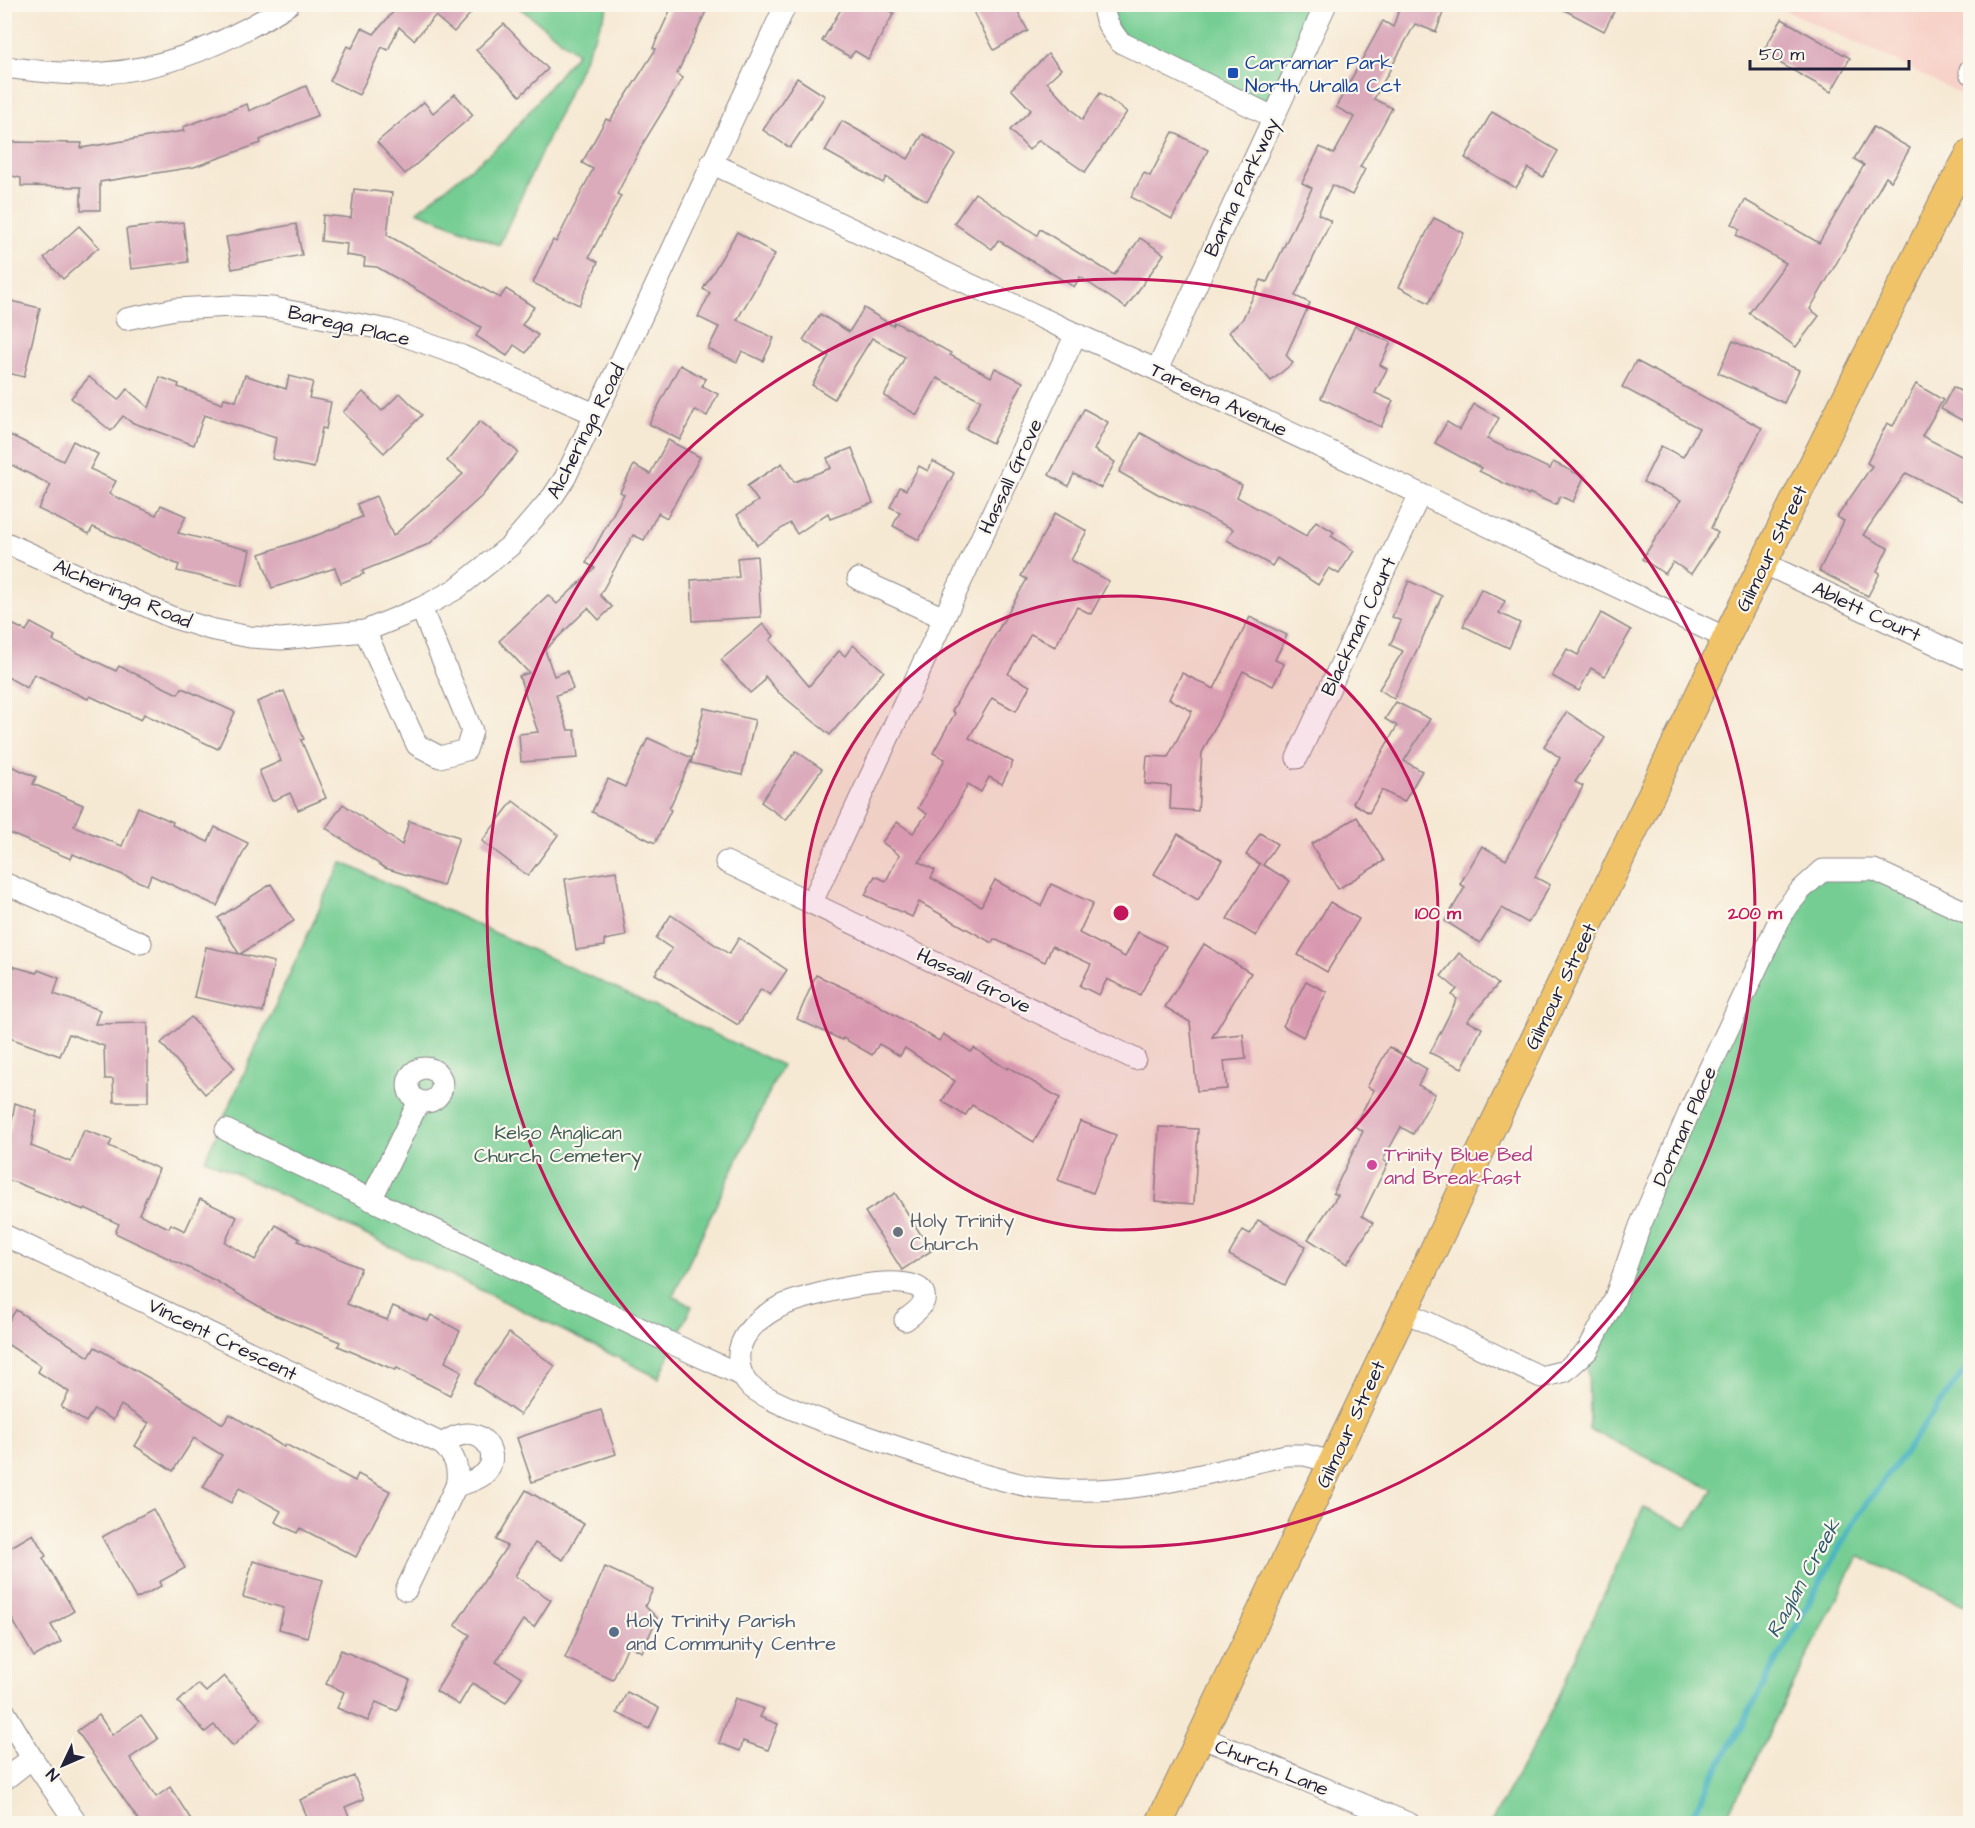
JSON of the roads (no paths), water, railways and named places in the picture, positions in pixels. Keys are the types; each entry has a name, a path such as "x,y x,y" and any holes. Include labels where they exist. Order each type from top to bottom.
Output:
{"main road":[{"name":"Gilmour Street","path":"1159,1824 1726,638 1940,208 1971,153"}],"street":[{"path":"4,67 59,74 82,74 149,67 195,54 247,31 289,4"},
{"name":"Alcheringa Road","path":"4,542 171,617 210,629 250,637 281,639 365,631 422,608 456,589 510,546 553,496 565,478 786,4"},
{"path":"1103,4 1106,20 1120,42 1273,117"},
{"name":"Barina Parkway","path":"1157,370 1326,4"},
{"name":"Tareena Avenue","path":"711,163 1726,638"},
{"name":"Barega Place","path":"126,319 175,309 231,306 273,308 388,330 462,356 595,414"},
{"name":"Hassall Grove","path":"812,902 1076,334"},
{"name":"Blackman Court","path":"1297,758 1420,494"},
{"name":"Ablett Court","path":"1763,563 1971,660"},
{"path":"858,579 944,618"},
{"path":"365,631 417,745 440,757 466,750 472,731 422,608"},
{"name":"Hassall Grove","path":"726,862 1135,1059"},
{"name":"Dorman Place","path":"1404,1311 1542,1377 1565,1371 1588,1350 1614,1301 1640,1226 1690,1108 1783,912 1802,890 1822,870 1874,870 1971,914"},
{"path":"4,883 141,943"},
{"path":"371,1200 419,1101"},
{"path":"226,1130 675,1346 743,1376 755,1389 808,1416 925,1457 1013,1483 1065,1491 1143,1487 1286,1455 1305,1455 1332,1462"},
{"name":"Vincent Crescent","path":"4,1235 442,1444"},
{"path":"743,1376 739,1353 746,1333 763,1317 809,1295 851,1286 904,1282 916,1286 932,1298 905,1320"},
{"path":"406,1590 456,1486 458,1470 456,1462 442,1444 455,1437 471,1434 482,1439 491,1449 492,1459 485,1473 477,1479 456,1486"},
{"path":"4,1711 32,1758 78,1824"},
{"name":"Church Lane","path":"1201,1737 1410,1824"},
{"path":"4,1780 32,1758"}],"waterway":[{"name":"Raglan Creek","path":"1687,1824 1854,1521 1970,1363"}],"place":[{"name":"Carramar Park North, Uralla Cct","path":"1233,73"},
{"name":"Trinity Blue Bed and Breakfast","path":"1372,1165"},
{"name":"Holy Trinity Church","path":"898,1232"},
{"name":"Holy Trinity Parish and Community Centre","path":"614,1632"}],"park label":[{"name":"Kelso Anglican Church Cemetery","path":"558,1144"}]}
